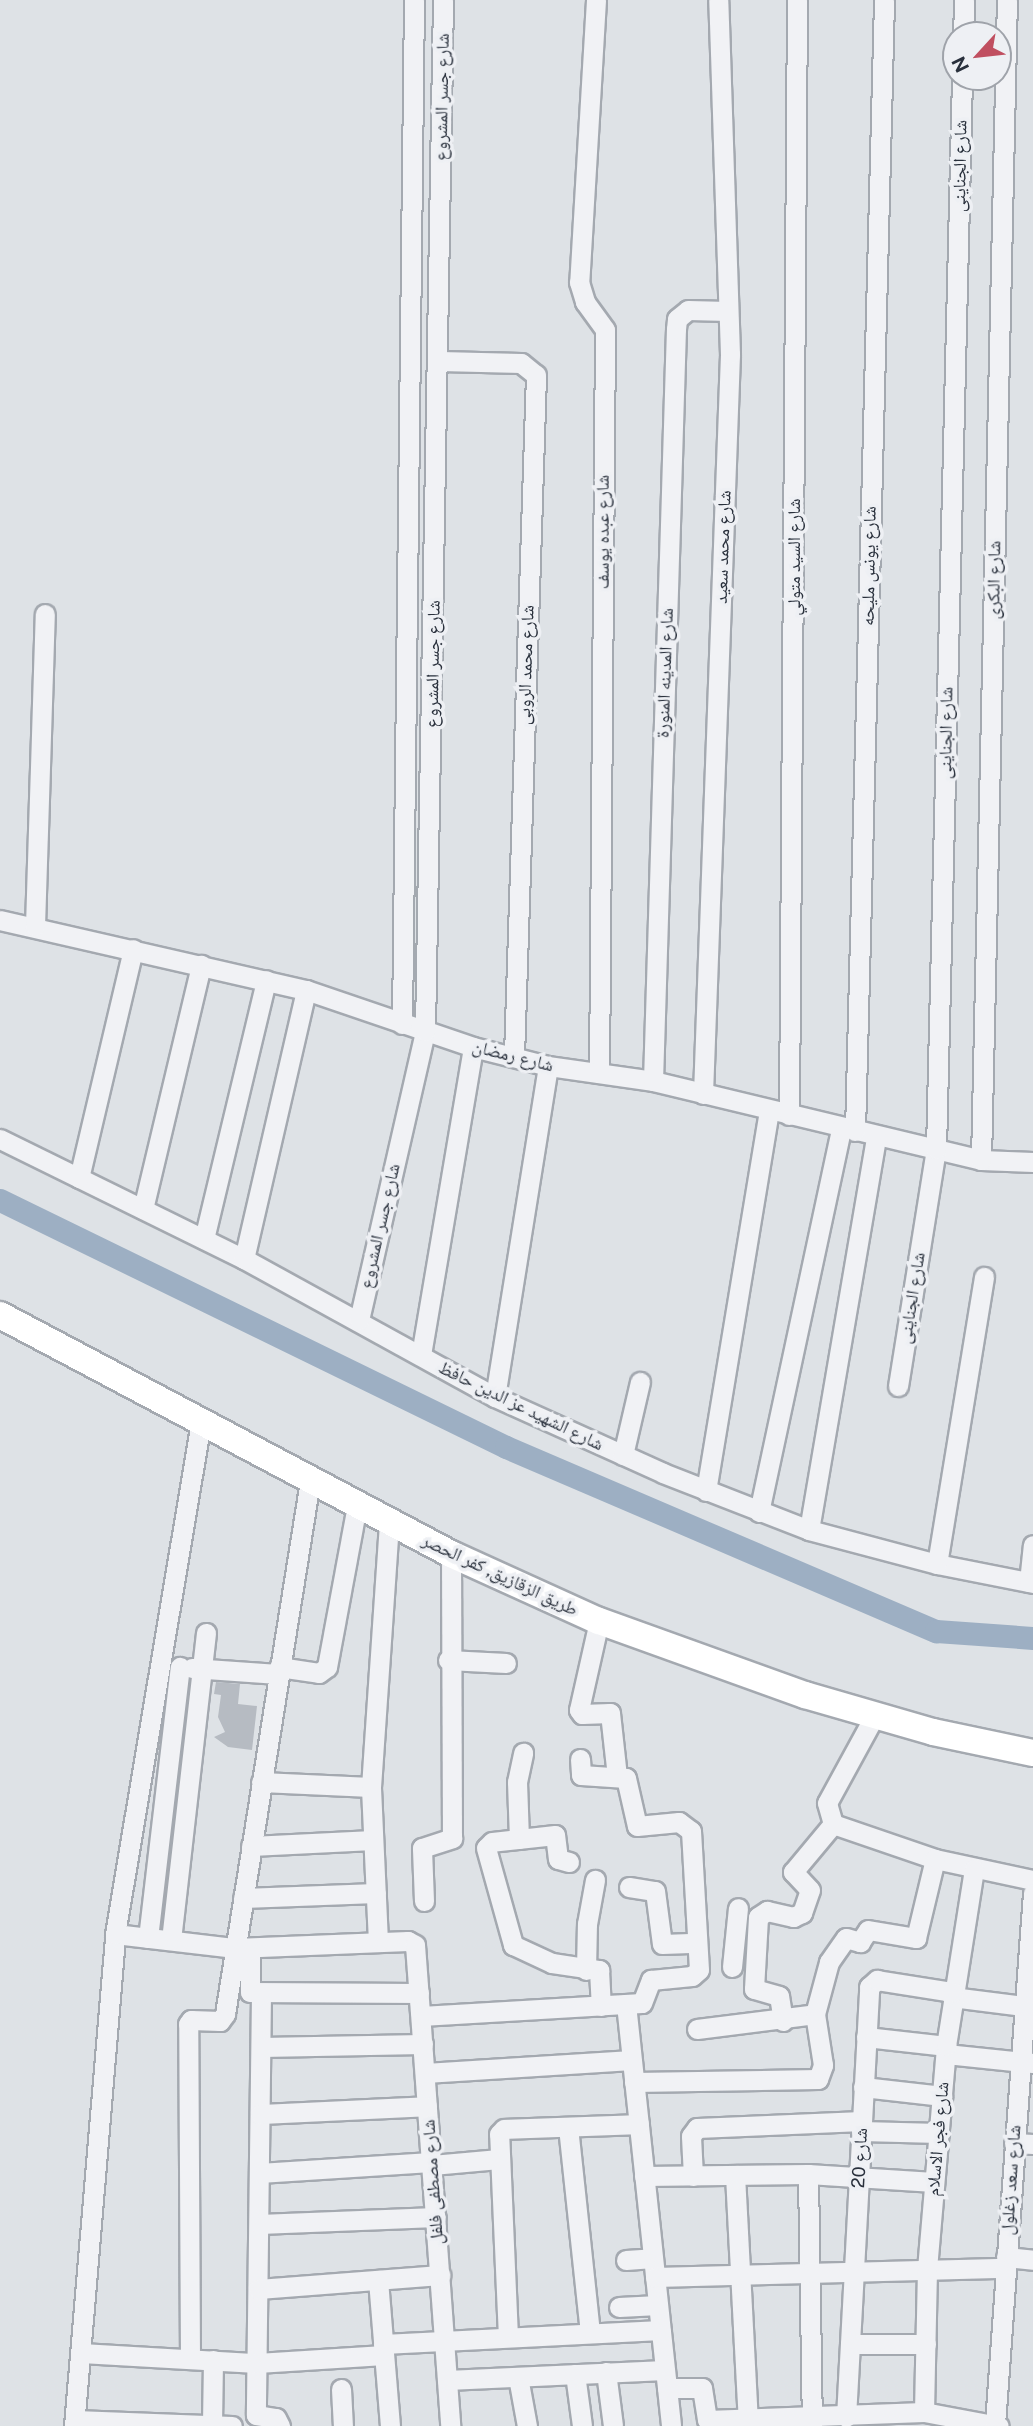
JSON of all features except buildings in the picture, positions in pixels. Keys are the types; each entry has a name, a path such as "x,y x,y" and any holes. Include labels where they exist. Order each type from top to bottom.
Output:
{"main road":[{"name":"طريق الزقازيق, كفر الحصر","path":"0,1315 451,1554 599,1621 735,1673 875,1715 1033,1753"}],"street":[{"name":"شارع جسر المشروع","path":"402,1024 414,0"},
{"name":"شارع جسر المشروع","path":"359,1320 425,1031 440,361 443,0"},
{"name":"شارع عبده يوسف","path":"596,0 579,282 585,302 605,330 599,1073"},
{"name":"شارع محمد سعيد","path":"703,1094 729,391 718,0"},
{"name":"شارع السيد متولي","path":"789,1115 797,0"},
{"name":"شارع يونس مليحه","path":"759,1512 848,1130 884,0"},
{"path":"963,21 964,0"},
{"name":"شارع البكرى","path":"981,1160 1006,0"},
{"name":"شارع الجناينى","path":"898,1386 936,1149 962,91"},
{"name":"شارع المدينه المنورة","path":"653,1081 677,319 688,310 728,311"},
{"name":"شارع محمد الروبى","path":"440,361 526,364 536,375 514,1057"},
{"path":"35,926 45,614"},
{"name":"شارع رمضان","path":"0,920 306,990 473,1047 548,1066 653,1081 876,1137 981,1160 1033,1162"},
{"path":"79,1178 133,949"},
{"path":"143,1209 201,965"},
{"path":"204,1239 266,980"},
{"path":"244,1259 306,990"},
{"path":"421,1355 473,1047"},
{"path":"495,1397 548,1066"},
{"path":"706,1491 769,1110"},
{"path":"809,1530 876,1137"},
{"name":"شارع الشهيد عز الدين حافظ","path":"0,1139 244,1259 495,1397 706,1491 809,1530 937,1564 1031,1583"},
{"path":"937,1564 985,1277"},
{"path":"623,1455 640,1382"},
{"path":"201,1422 115,1934 74,2423 232,2426"},
{"path":"310,1481 243,1898 243,1948 249,1991 419,1993"},
{"path":"158,1666 316,1672 327,1667 357,1505"},
{"path":"115,1934 243,1948 378,1942 371,1787 389,1521"},
{"path":"1031,1583 1033,1545"},
{"path":"424,1901 422,1848 452,1838 448,1660 451,1554"},
{"path":"599,1621 579,1710 582,1714 610,1713 617,1776"},
{"path":"171,1940 206,1633"},
{"path":"448,1660 506,1663"},
{"path":"148,1938 180,1668"},
{"path":"833,1824 827,1803 875,1715"},
{"path":"519,1839 517,1782 523,1754"},
{"path":"580,1759 581,1775 617,1776 628,1780 637,1826 679,1822 691,1831 699,1970"},
{"path":"261,1782 371,1787"},
{"path":"833,1824 935,1859 1033,1880"},
{"path":"783,2021 779,1996 754,1989 758,1917 767,1911 793,1917 802,1913 810,1890 793,1872 833,1824"},
{"path":"569,1861 559,1860 557,1836 492,1842 486,1848 508,1938 520,1950 552,1963 602,1974 601,2006"},
{"path":"251,1846 373,1840"},
{"path":"634,2082 811,2082 822,2073 815,2014 829,1962 846,1938 860,1942 870,1929 916,1938 935,1859"},
{"name":"شارع فجر الاسلام","path":"924,2412 927,2269 946,2050 974,1869"},
{"path":"586,1969 587,1924 595,1880"},
{"path":"629,1887 655,1891 662,1944 697,1943"},
{"path":"243,1898 376,1892"},
{"name":"شارع سعد زغلول","path":"997,2425 1006,2263 1023,2143 1026,2062 1023,2006 1033,1893"},
{"path":"732,1967 738,1908"},
{"name":"شارع مصطفى فلفل","path":"378,1942 408,1941 416,1949 450,2426"},
{"path":"190,2359 188,2024 223,2018 243,1948"},
{"path":"421,2016 644,2002 653,1979 688,1977 699,1970 755,1965"},
{"name":"شارع 20","path":"846,2417 869,1987 873,1981 953,1994"},
{"path":"261,1993 256,2415 276,2418 279,2426"},
{"path":"953,1994 1023,2006"},
{"path":"626,2004 671,2426"},
{"path":"696,2029 783,2021 815,2014"},
{"path":"866,2037 1026,2062"},
{"path":"261,2047 423,2044"},
{"path":"425,2073 632,2060"},
{"path":"863,2087 942,2096"},
{"path":"260,2114 427,2106"},
{"path":"508,2337 499,2134 504,2129 639,2124"},
{"path":"692,2176 691,2136 697,2128 861,2126 939,2133"},
{"path":"569,2127 590,2333"},
{"path":"259,2173 499,2159"},
{"path":"644,2176 808,2174 934,2182"},
{"path":"808,2174 812,2422"},
{"path":"735,2175 748,2423"},
{"path":"258,2224 436,2217"},
{"path":"625,2260 654,2268 740,2272 927,2269 1033,2260"},
{"path":"258,2289 440,2275"},
{"path":"378,2280 390,2426"},
{"path":"619,2307 658,2305"},
{"path":"81,2353 257,2363 444,2340 661,2330"},
{"path":"850,2344 926,2344"},
{"path":"212,2424 213,2360"},
{"path":"447,2380 606,2372 666,2379 702,2388 707,2420 748,2423 812,2422 846,2417 896,2421 924,2412 997,2425"},
{"path":"606,2372 613,2426"},
{"path":"575,2374 582,2426"},
{"path":"518,2377 527,2426"},
{"path":"341,2389 343,2426"}],"waterway":[{"path":"0,1200 506,1447 936,1631 1033,1638"}]}
